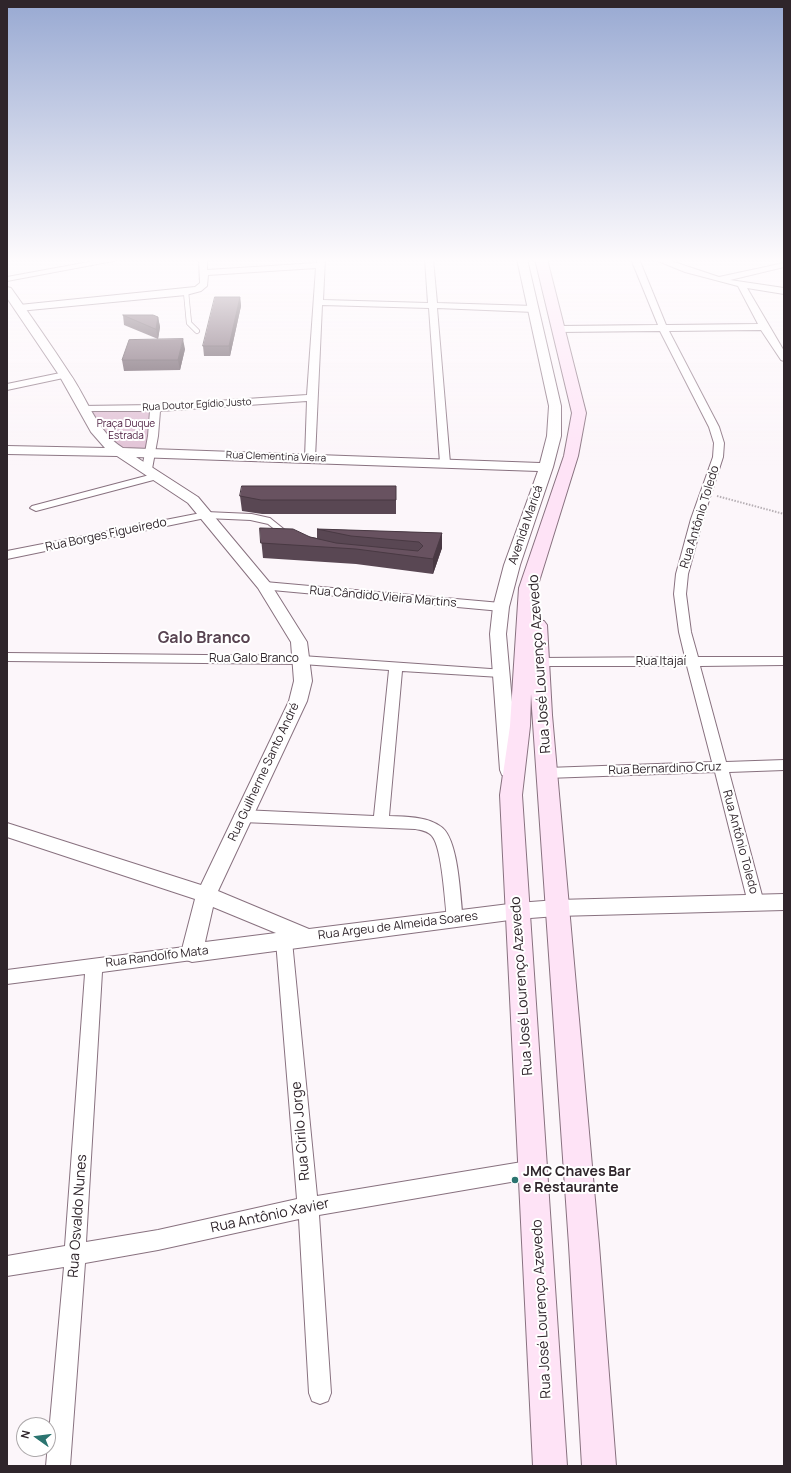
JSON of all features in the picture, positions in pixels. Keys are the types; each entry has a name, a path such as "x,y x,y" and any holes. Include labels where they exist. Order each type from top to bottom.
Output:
{"main road":[{"path":"534,567 571,456 576,436 579,413 558,329"},
{"name":"Rua José Lourenço Azevedo","path":"534,567 538,610 539,662 557,908 601,1465"},
{"name":"Rua José Lourenço Azevedo","path":"534,567 528,588 520,726 511,795 534,1169 544,1462"}],"street":[{"name":"Rua Guilherme Santo André","path":"33,328 65,375 98,432 110,446 118,452 193,500 265,586 299,642 303,681 298,701 242,816 206,895 192,953"},
{"path":"310,458 316,328"},
{"path":"434,328 444,463"},
{"name":"Avenida Maricá","path":"511,795 498,634 501,607 512,565 546,467 554,436 555,406 538,328"},
{"name":"Rua Antônio Toledo","path":"663,328 716,432 719,443 718,457 695,526 682,574 680,594 684,632 756,903"},
{"path":"558,329 689,328"},
{"path":"764,328 784,357"},
{"path":"7,387 65,375"},
{"name":"Rua Doutor Egídio Justo","path":"83,408 155,408 312,398"},
{"path":"36,508 152,473 151,453 155,408"},
{"name":"Rua Clementina Vieira","path":"7,450 310,458 546,467"},
{"name":"Rua Borges Figueiredo","path":"7,555 206,514"},
{"name":"Rua Cândido Vieira Martins","path":"265,586 501,607"},
{"name":"Rua Galo Branco","path":"7,657 302,660 500,673"},
{"name":"Rua Itajaí","path":"539,662 784,661"},
{"path":"381,822 396,667"},
{"name":"Rua Bernardino Cruz","path":"547,773 784,765"},
{"path":"242,816 415,823 432,828 440,834 445,848 455,918"},
{"name":"Rua Argeu de Almeida Soares","path":"7,830 206,895 307,938 455,918 557,908 784,902"},
{"name":"Rua Randolfo Mata","path":"7,977 307,938"},
{"name":"Rua Cirilo Jorge","path":"284,941 308,1207 320,1393"},
{"name":"Rua Osvaldo Nunes","path":"58,1466 75,1254 94,966"},
{"name":"Rua Antônio Xavier","path":"7,1266 158,1240 308,1207 534,1169"}],"lane":[{"path":"194,328 197,331"},
{"path":"206,514 251,517 269,522 293,539"}],"path":[{"path":"707,493 784,514"}],"green space":[{"name":"Praça Duque Estrada","path":"83,408 151,408 151,453 118,452"}],"building":[{"path":"207,328 233,328 229,346 203,346"},
{"path":"183,339 178,360 122,360 129,340"},
{"path":"242,486 396,486 396,500 261,500 240,496"},
{"path":"260,528 293,529 310,537 336,543 418,551 423,546 419,542 351,536 317,529 442,533 433,559 356,549 261,543"}],"place":[{"name":"JMC Chaves Bar e Restaurante","path":"515,1180"}],"district":[{"name":"Galo Branco","path":"204,639"}]}
